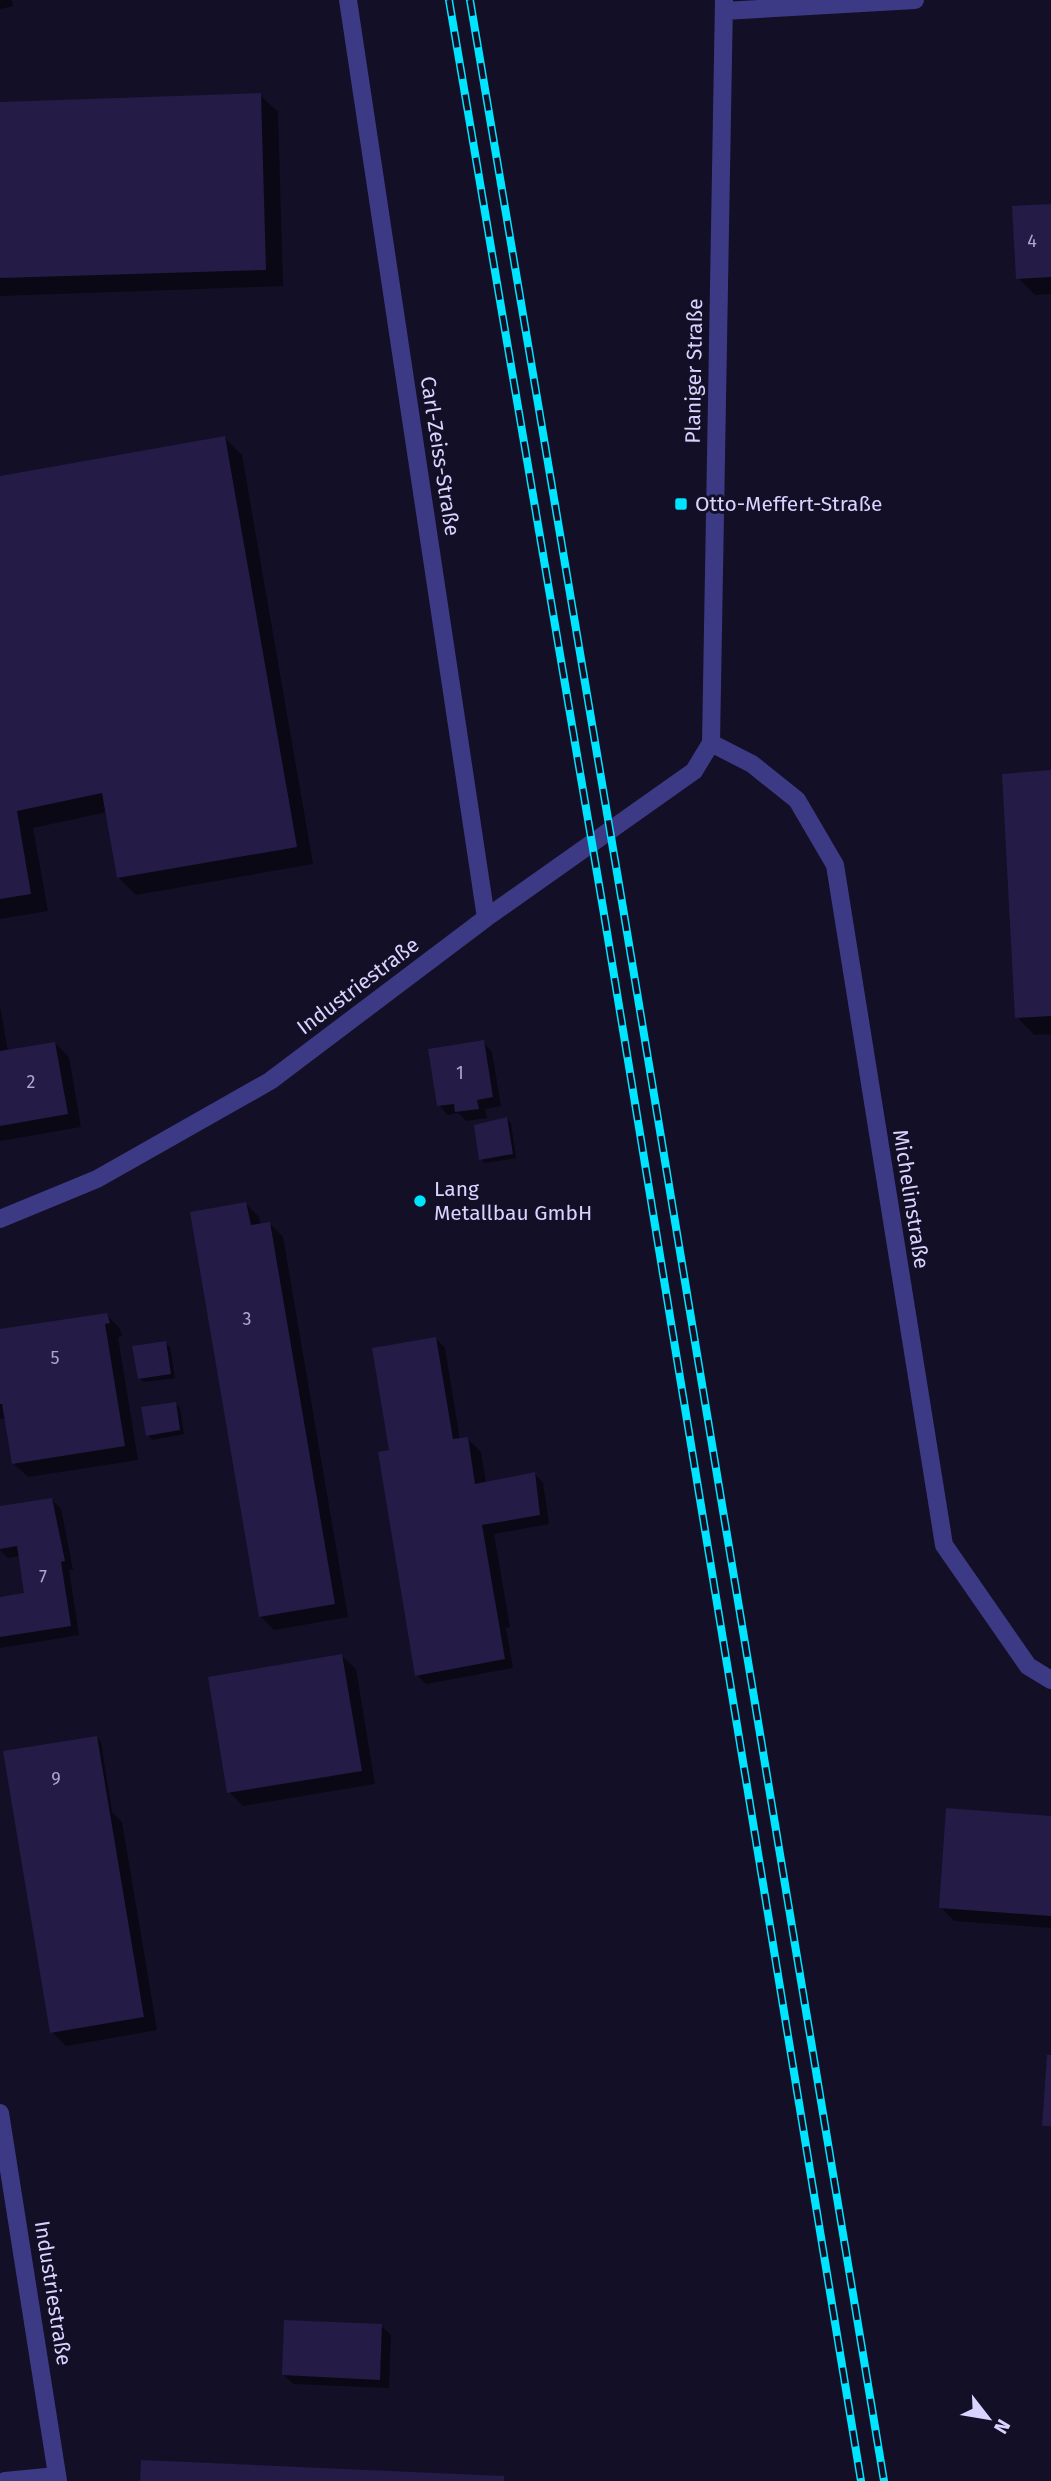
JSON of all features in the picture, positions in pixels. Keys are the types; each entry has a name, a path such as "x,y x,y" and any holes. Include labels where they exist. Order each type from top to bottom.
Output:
{"street":[{"name":"Carl-Zeiss-Straße","path":"348,0 486,918"},
{"path":"724,5 915,0"},
{"name":"Planiger Straße","path":"711,743 724,5"},
{"name":"Industriestraße","path":"0,1219 97,1179 270,1081 486,918 694,771 711,743"},
{"name":"Michelinstraße","path":"711,743 752,764 797,800 835,865 944,1545 1028,1666 1051,1679"},
{"name":"Industriestraße","path":"0,2113 58,2478"},
{"path":"5,2481 58,2478"}],"building":[{"path":"261,93 266,270 0,278 0,102"},
{"path":"1051,204 1051,277 1016,279 1012,206"},
{"path":"225,436 297,847 117,878 102,793 17,811 31,894 0,899 0,476"},
{"path":"1051,770 1051,1016 1015,1018 1002,774"},
{"path":"484,1040 493,1097 477,1100 479,1109 455,1112 454,1104 437,1106 428,1049"},
{"path":"55,1042 68,1114 0,1126 0,1051"},
{"path":"507,1117 513,1154 479,1160 474,1125"},
{"path":"246,1202 251,1225 270,1222 335,1604 259,1617 190,1212"},
{"path":"107,1313 110,1323 105,1324 125,1446 12,1464 0,1404 0,1329"},
{"path":"436,1337 453,1439 468,1437 475,1484 535,1472 540,1515 482,1525 505,1659 415,1676 378,1452 389,1450 372,1348"},
{"path":"166,1341 171,1374 138,1379 132,1346"},
{"path":"176,1402 180,1430 146,1436 141,1407"},
{"path":"52,1498 65,1561 61,1562 71,1626 0,1637 0,1597 24,1593 17,1546 0,1549 0,1506"},
{"path":"342,1654 362,1771 227,1793 208,1677"},
{"path":"97,1736 144,2017 50,2033 3,1751"},
{"path":"946,1808 1051,1816 1051,1916 939,1908"},
{"path":"1047,2055 1051,2055 1051,2126 1042,2126"},
{"path":"284,2320 382,2324 380,2380 282,2375"},
{"path":"141,2460 504,2476 504,2481 140,2481"}],"railway":[{"path":"449,0 603,908 861,2481"},
{"path":"470,0 884,2481"}],"place":[{"name":"Otto-Meffert-Straße","path":"681,504"},
{"name":"Lang Metallbau GmbH","path":"420,1201"}]}
